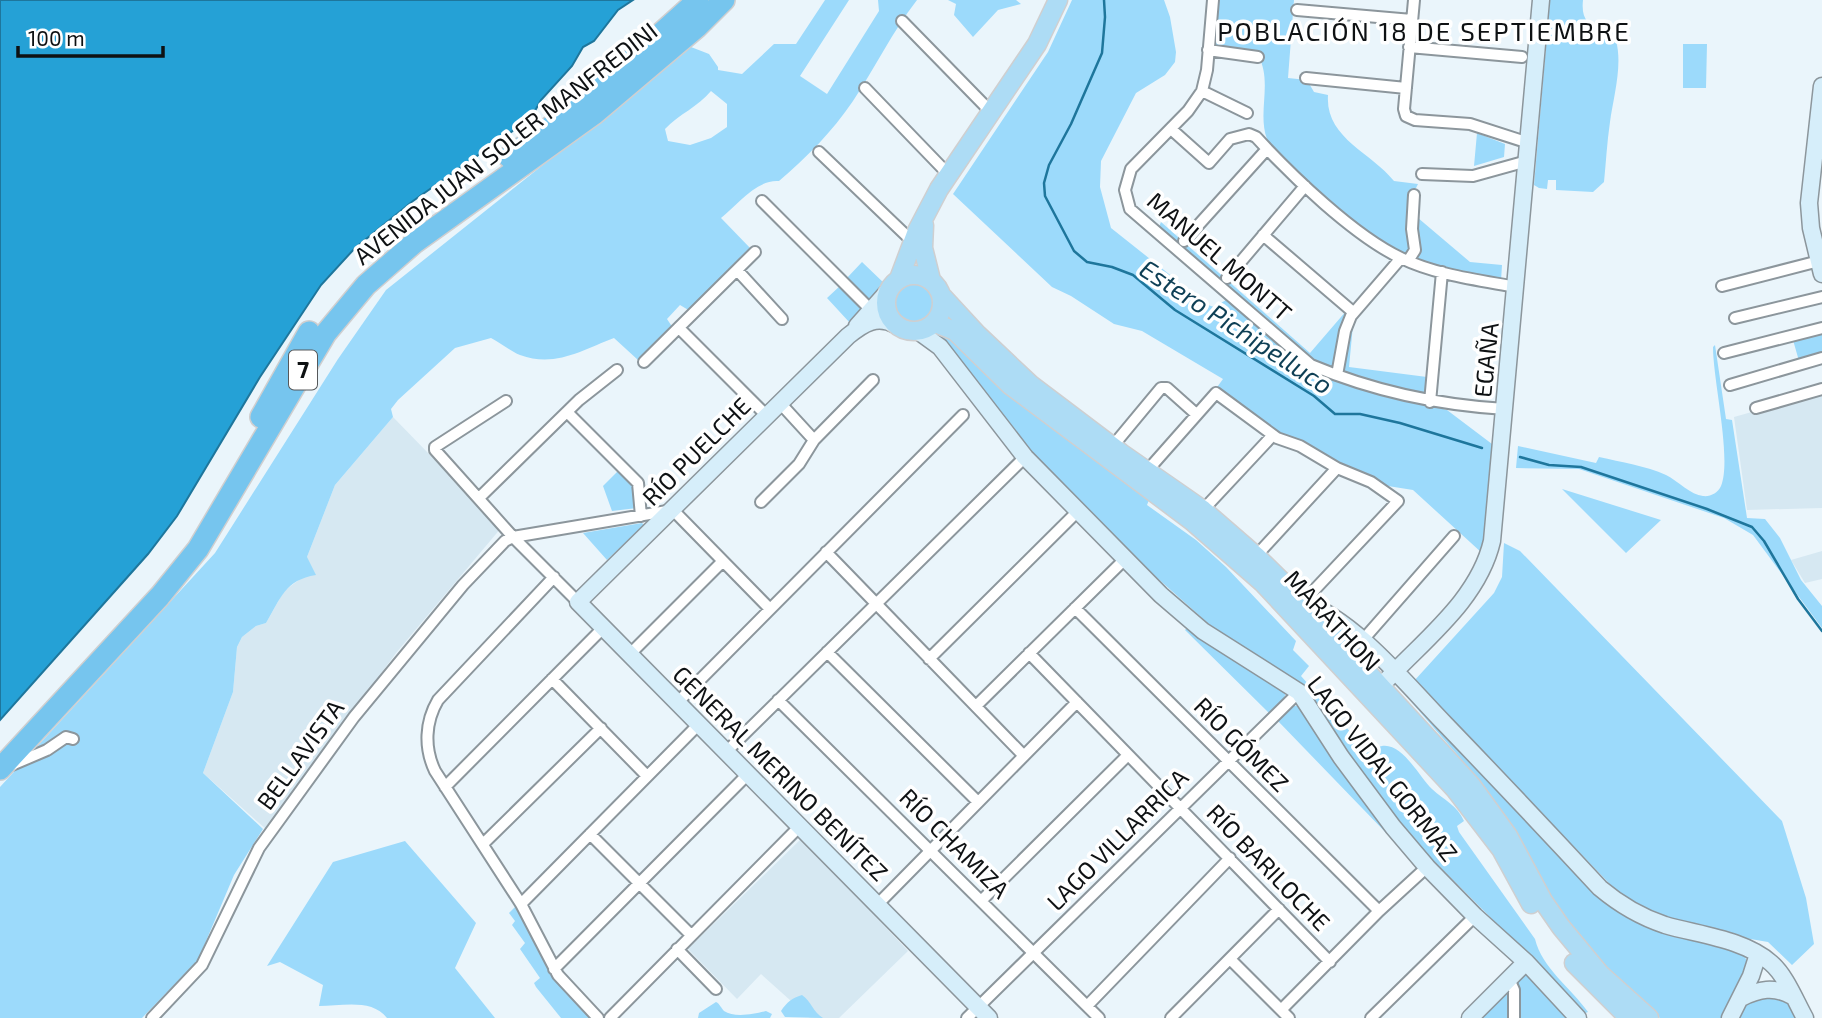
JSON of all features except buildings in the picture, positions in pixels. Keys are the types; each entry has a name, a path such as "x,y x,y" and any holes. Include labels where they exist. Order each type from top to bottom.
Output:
{"highway":[{"name":"AVENIDA JUAN SOLER MANFREDINI","path":"0,747 178,553 218,493 305,338 327,307 354,278 419,221 586,101 698,0"},
{"name":"AVENIDA JUAN SOLER MANFREDINI","path":"0,769 160,596 198,549 320,342 366,285 414,243 594,114 697,27 724,0"}],"main road":[{"name":"RÍO PUELCHE","path":"894,284 927,212 948,174 1042,35 1058,0"},
{"name":"RÍO PUELCHE","path":"927,212 923,240 931,280"},
{"path":"918,275 931,280 942,296 942,311 929,327 906,330 896,325 887,309 894,284 918,275"},
{"name":"MARATHON","path":"942,296 994,352 1031,385 1112,447 1203,510 1304,602 1482,798 1508,836 1543,901 1574,944 1600,974 1649,1018"},
{"name":"MARATHON","path":"929,327 955,331 1026,398 1192,521 1229,551 1280,600 1482,822 1501,849 1533,907 1567,955 1606,998 1629,1018"},
{"path":"1357,684 1365,688 1382,685 1381,701 1384,712"}],"street":[{"name":"MANUEL MONTT","path":"1213,0 1202,91 1196,102 1130,169 1125,190 1130,209 1304,360 1337,375 1430,401 1504,409"},
{"path":"1414,0 1404,108 1409,118 1470,124 1529,143"},
{"name":"EGAÑA","path":"1382,685 1473,589 1486,563 1494,528 1541,0"},
{"path":"1297,10 1412,20"},
{"path":"902,21 991,112"},
{"path":"1409,47 1522,57"},
{"path":"1208,50 1258,57"},
{"path":"1306,78 1406,88"},
{"path":"865,89 948,174"},
{"path":"1202,91 1247,113"},
{"path":"1723,286 1820,268 1809,203 1821,96"},
{"path":"1171,129 1209,163 1230,139 1239,134 1250,134 1306,186 1371,240 1404,260 1442,272 1516,287"},
{"path":"1184,241 1267,149"},
{"path":"819,152 913,242"},
{"path":"1422,174 1473,176 1527,161"},
{"path":"1227,278 1306,186"},
{"path":"1337,375 1346,326 1353,312 1415,250 1412,229 1414,195"},
{"path":"762,201 870,309"},
{"path":"1263,235 1353,312"},
{"path":"644,362 755,252"},
{"path":"737,270 782,319"},
{"path":"1430,401 1442,272"},
{"name":"RÍO PUELCHE","path":"848,336 894,284"},
{"path":"1735,318 1822,298"},
{"name":"RÍO PUELCHE","path":"578,602 858,327 875,320 896,325"},
{"name":"LAGO VIDAL GORMAZ","path":"929,327 940,347 1024,457 1161,595 1203,631 1299,692 1362,787 1427,867 1475,916 1526,962 1578,1018"},
{"path":"679,328 768,417"},
{"path":"1724,353 1822,328"},
{"path":"1730,384 1822,358"},
{"path":"479,498 567,412 617,370"},
{"path":"761,502 799,464 814,440 873,380"},
{"path":"1112,447 1161,387 1167,387 1195,413"},
{"path":"1756,408 1822,389"},
{"path":"1147,471 1195,413 1216,393 1273,435 1371,482 1398,501 1304,602"},
{"name":"GENERAL MERINO BENÍTEZ","path":"506,401 435,447 435,450 513,537 800,826 978,1014"},
{"path":"781,404 814,440"},
{"path":"567,412 636,481 639,486 641,516"},
{"path":"678,702 962,415"},
{"path":"1203,510 1273,435"},
{"path":"726,752 1024,457"},
{"path":"1256,556 1337,468"},
{"path":"513,537 673,510 770,609"},
{"path":"929,659 1078,511"},
{"path":"538,561 534,544 545,532"},
{"path":"1362,640 1454,536"},
{"name":"BELLAVISTA","path":"152,1018 202,965 259,848 354,717 463,585 504,542 513,537"},
{"path":"826,552 1024,756"},
{"path":"976,706 1125,559"},
{"path":"630,654 723,561"},
{"path":"554,577 443,693 431,715 428,739 432,763 445,787 521,904 554,969 598,1018"},
{"name":"MARATHON","path":"1304,602 1330,614 1362,640 1610,896 1653,920 1730,943 1770,961 1805,1018"},
{"name":"RÍO GÓMEZ","path":"1074,608 1379,911"},
{"path":"445,787 604,627"},
{"path":"827,652 978,803"},
{"name":"RÍO BARILOCHE","path":"1029,653 1330,962"},
{"path":"552,679 647,776"},
{"name":"LAGO VILLARRICA","path":"978,1014 1034,952 1299,692"},
{"name":"RÍO CHAMIZA","path":"778,700 1100,1018"},
{"path":"877,905 1077,702"},
{"path":"521,904 699,724"},
{"path":"483,844 601,728"},
{"path":"33,732 33,747 47,750"},
{"path":"0,769 47,750 63,738 73,739"},
{"path":"981,901 1128,755"},
{"path":"554,969 748,774"},
{"path":"610,1018 800,826"},
{"path":"590,834 691,935"},
{"path":"1087,1006 1230,858"},
{"path":"1230,959 1285,1014 1379,911 1427,867"},
{"path":"1171,1018 1279,909"},
{"path":"1371,1018 1475,916"},
{"path":"677,949 716,989"},
{"path":"1730,1018 1751,976 1758,954"},
{"path":"1470,1018 1526,962"},
{"path":"1509,979 1514,990 1514,1018"},
{"path":"1741,998 1765,989 1792,996"},
{"path":"1180,1009 1189,1018"}],"shaded area":[{"path":"0,0 633,0 618,10 594,41 583,47 572,66 541,100 531,118 413,201 355,248 321,285 260,377 177,516 148,554 0,720"},
{"path":"825,0 849,0 800,76 827,94 879,11 878,0 917,0 853,101 828,134 779,181 771,181 755,188 721,218 752,250 690,311 680,305 667,319 673,328 638,360 614,338 568,356 545,360 520,355 491,338 455,348 398,400 391,409 393,417 335,485 307,557 316,575 306,577 291,586 280,598 266,623 256,626 242,637 237,647 233,692 203,773 263,829 234,875 198,960 142,1018 0,1018 0,787 215,553 338,359 386,290 691,47 709,54 718,70 742,74 774,44 796,44","holes":["711,91 727,104 727,127 711,138 690,145 668,141 665,129"]},
{"path":"948,0 1016,0 1021,4 998,10 973,37 954,15 956,4"},
{"path":"1072,0 1164,0 1176,52 1175,62 1165,75 1136,93 1101,161 1100,187 1111,228 1208,305 1214,307 1226,300 1309,370 1321,377 1447,410 1492,444 1488,516 1482,553 1413,490 1371,481 1278,435 1215,390 1223,379 1142,331 1114,324 1052,287 953,194 1048,52"},
{"path":"1218,0 1294,0 1288,78 1307,80 1314,92 1328,95 1329,110 1334,123 1351,143 1394,181 1418,184 1413,194 1411,212 1470,262 1502,265 1501,281 1425,264 1389,247 1330,202 1279,156 1267,139 1264,129 1265,86 1258,55 1213,46"},
{"path":"1550,0 1583,0 1583,12 1590,24 1608,31 1616,41 1618,71 1604,182 1593,192 1556,190 1556,180 1548,180 1547,189 1534,185"},
{"path":"1683,44 1707,44 1706,88 1683,88"},
{"path":"1477,133 1505,144 1504,157 1474,166"},
{"path":"1161,222 1310,353 1347,310 1333,367 1329,368 1311,359 1159,227"},
{"path":"862,262 886,285 873,299 867,299 846,279"},
{"path":"914,282 929,288 935,303 929,318 914,324 899,318 893,303 899,288"},
{"path":"841,285 860,308 859,314 850,323 827,298"},
{"path":"1353,325 1349,367 1427,377 1426,395 1343,373 1348,335"},
{"path":"1822,332 1822,354 1799,361 1793,340"},
{"path":"941,333 948,333 1141,490 1149,500 1147,505 1196,540 1226,567 1296,641 1293,650 1309,666 1301,676 1369,753 1379,747 1397,749 1432,789 1458,811 1464,821 1457,826 1459,832 1535,939 1550,969 1588,1012 1583,1014 1560,987 1414,841 1367,785 1304,685 1210,625 1146,568 1034,457 943,342"},
{"path":"1715,345 1726,419 1732,420 1747,518 1765,519 1780,538 1801,580 1822,606 1822,628 1753,535 1724,518 1579,469 1516,468 1518,446 1596,463 1599,457 1633,464 1666,475 1698,495 1714,494 1721,486 1724,474 1714,362"},
{"path":"1822,392 1822,508 1747,510 1734,417"},
{"path":"393,417 501,528 396,653 267,830 203,773 233,692 237,647 242,637 256,626 266,623 284,591 303,577 307,557 335,485"},
{"path":"619,470 633,483 637,508 612,511 603,486"},
{"path":"1562,489 1661,520 1626,553"},
{"path":"642,523 644,525 607,560 583,533"},
{"path":"1504,543 1520,551 1782,821 1806,898 1814,944 1792,965 1768,942 1704,931 1629,904 1414,681 1494,593 1502,577"},
{"path":"1822,551 1822,579 1805,583 1791,560"},
{"path":"1189,626 1286,692 1284,698 1269,713 1185,630"},
{"path":"1407,697 1598,896 1741,952 1746,959 1748,970 1724,1018 1660,1018 1581,943 1460,758"},
{"path":"1294,706 1302,706 1420,868 1277,720"},
{"path":"802,838 908,951 839,1018 810,1018 761,974 737,999 688,949"},
{"path":"405,841 476,923 455,968 495,1018 387,1018 381,1012 365,1005 319,1006 323,985 280,962 267,966 333,862"},
{"path":"517,905 540,949 595,1018 561,1018 536,987 534,983 540,978 520,949 525,943 512,925 515,921 509,913"},
{"path":"1526,962 1548,998 1572,1018 1474,1018"},
{"path":"1764,993 1790,1002 1799,1018 1735,1018 1741,1007"},
{"path":"802,995 823,1018 785,1017 781,1011 783,1008"},
{"path":"716,1002 728,1013 739,1015 766,1011 772,1014 770,1018 698,1018 699,1013"}],"waterway":[{"name":"Estero Pichipelluco","path":"1104,0 1102,53 1071,124 1049,165 1044,183 1045,196 1074,251 1087,262 1133,275 1175,310 1314,396 1335,414 1360,414 1400,423 1482,448"},
{"name":"Estero Pichipelluco","path":"1520,457 1549,465 1581,467 1752,527 1764,541 1798,599 1822,631"}],"district":[{"name":"POBLACIÓN 18 DE SEPTIEMBRE","path":"1424,32"}]}
